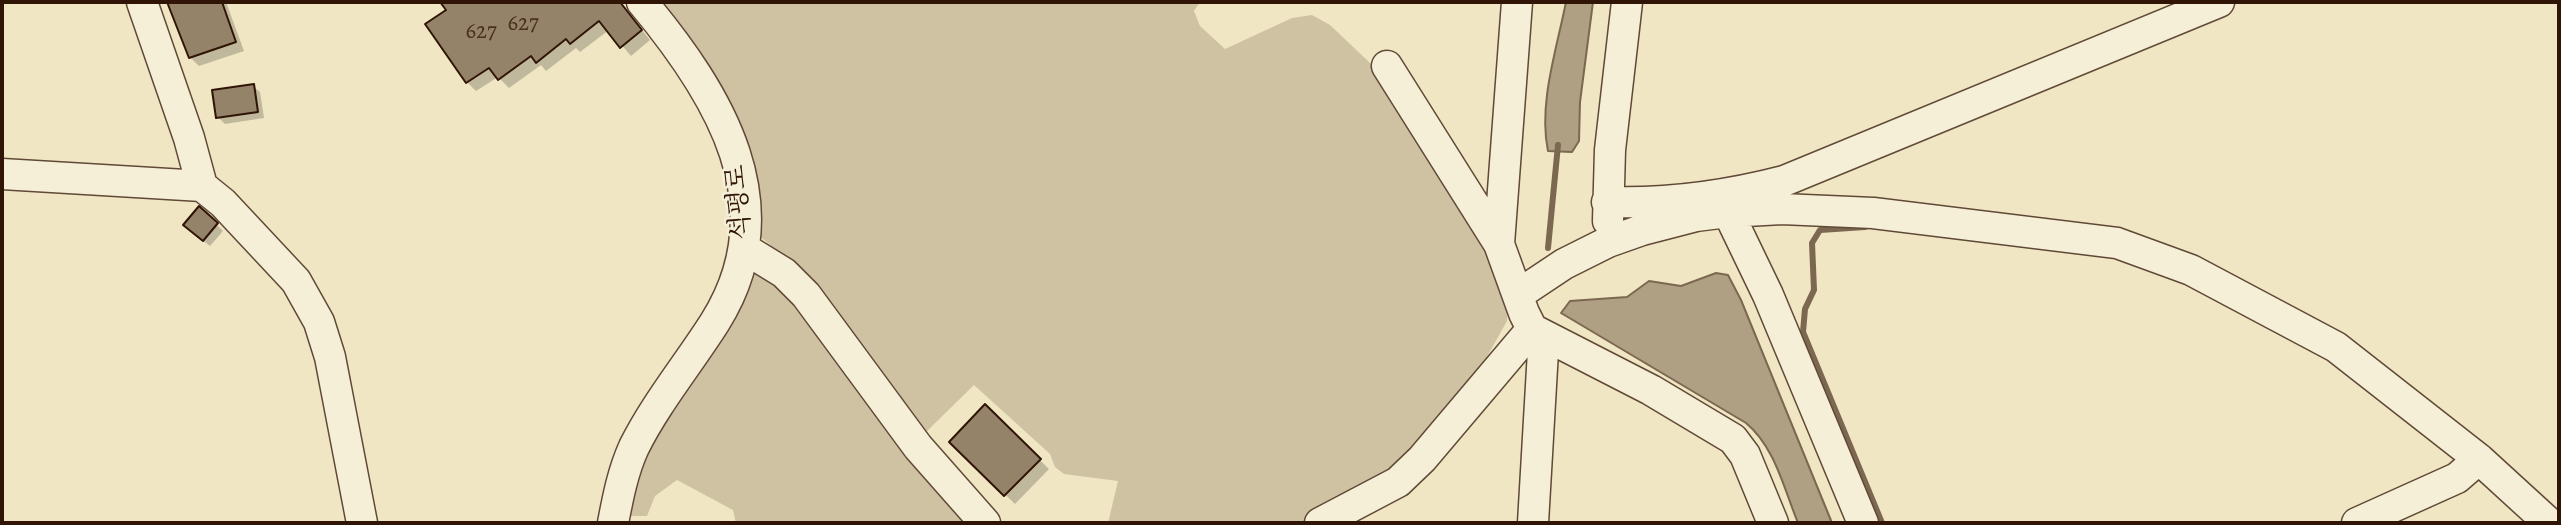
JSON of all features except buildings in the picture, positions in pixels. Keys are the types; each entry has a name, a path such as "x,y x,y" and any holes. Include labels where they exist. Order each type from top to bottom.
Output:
{"street":[{"path":"142,2 190,138 202,186"},
{"name":"석평로","path":"613,523 620,487 635,447 734,289 745,249 745,209 738,155 695,71 642,2"},
{"path":"1499,244 1517,2"},
{"path":"1608,242 1607,202 1627,2"},
{"path":"1607,202 1644,203 1710,196 1784,181 2219,2"},
{"path":"1387,66 1499,244 1543,351 1544,370 1533,523"},
{"path":"2,174 202,186 223,203 296,281 319,322 330,357 362,523"},
{"path":"1520,294 1564,264 1608,242 1669,223 1728,212 1782,209 1873,213 2084,237 2148,253 2191,270 2336,347 2479,458 2549,523"},
{"path":"1728,212 1768,295 1863,523"},
{"path":"745,249 784,273 806,295 918,447 985,523"},
{"path":"1320,523 1398,482 1422,459 1499,364 1532,329"},
{"path":"1532,329 1651,390 1733,439 1745,455 1773,523"},
{"path":"2357,523 2457,478 2479,458"}],"shaded area":[{"path":"658,2 1200,2 1194,11 1200,26 1225,49 1292,18 1312,15 1330,25 1369,62 1406,109 1448,177 1509,296 1507,321 1465,396 1404,464 1301,523 1108,523 1118,481 1064,474 1055,467 1050,454 974,385 924,434 787,259 757,234"},
{"path":"1566,2 1593,2 1580,102 1579,141 1572,152 1548,151 1545,114"},
{"path":"774,267 973,523 736,523 733,510 677,480 655,496 647,516 625,516 635,484 660,425 740,284 755,270"},
{"path":"1716,273 1728,275 1741,300 1832,523 1798,523 1772,456 1746,423 1561,313 1570,301 1627,297 1649,281 1681,286"}],"waterway":[{"path":"1548,248 1558,145"},
{"path":"1865,227 1820,230 1812,243 1814,290 1805,309 1803,332 1882,523"}]}
